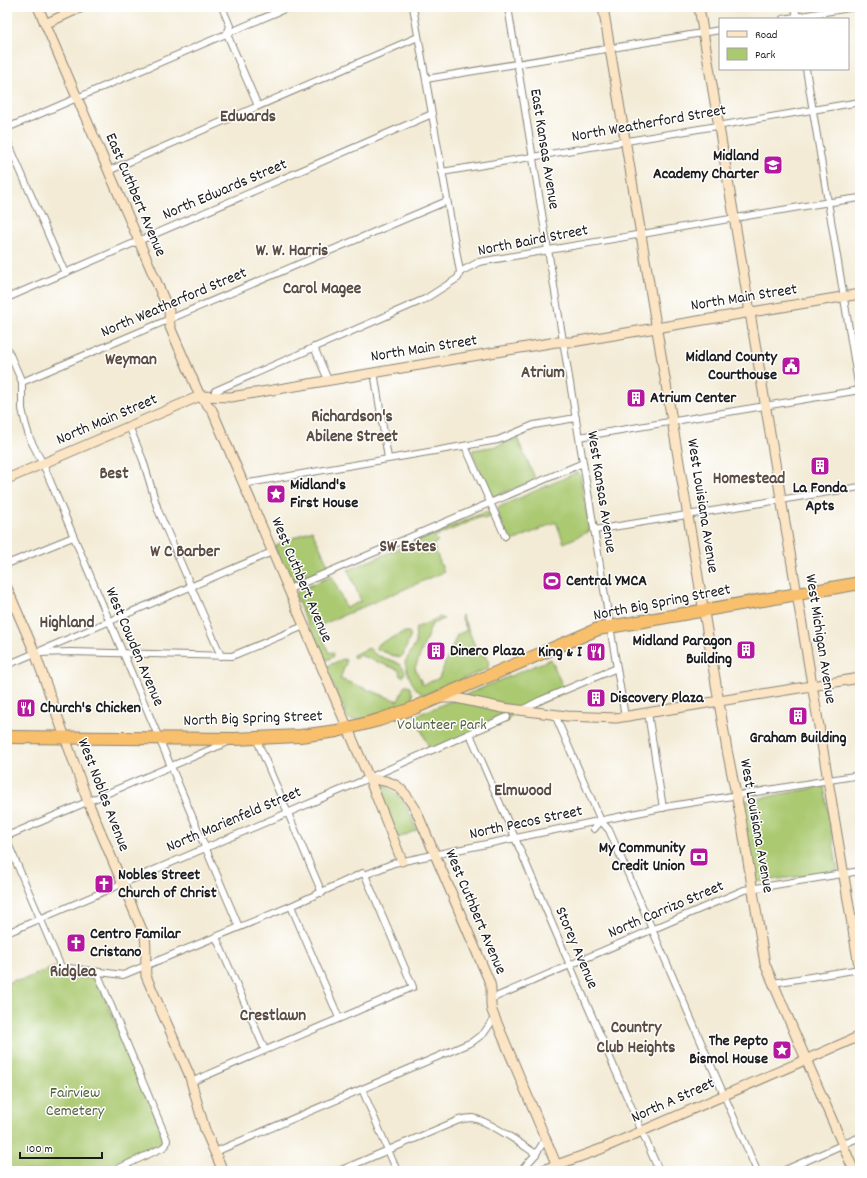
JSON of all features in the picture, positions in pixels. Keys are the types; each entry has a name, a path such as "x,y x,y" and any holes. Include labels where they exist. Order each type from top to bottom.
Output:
{"highway":[{"name":"North Big Spring Street","path":"7,737 235,739 300,736 348,729 379,720 438,698 598,629 860,583"}],"street":[{"name":"East Cuthbert Avenue","path":"38,7 169,311 170,327 200,396"},
{"path":"45,24 82,7"},
{"path":"222,7 230,26 227,34 258,106"},
{"path":"7,128 289,7"},
{"path":"413,7 460,272"},
{"name":"East Kansas Avenue","path":"508,7 563,342"},
{"name":"West Louisiana Avenue","path":"603,7 719,702 741,819 765,964 854,1171"},
{"name":"West Michigan Avenue","path":"699,7 860,970"},
{"path":"795,7 797,18 855,7"},
{"path":"426,79 719,30"},
{"path":"108,171 418,37"},
{"path":"579,437 860,392 806,70"},
{"name":"North Weatherford Street","path":"442,172 860,102"},
{"name":"North Edwards Street","path":"7,298 432,114"},
{"path":"7,140 65,273"},
{"name":"North Baird Street","path":"215,391 425,299 458,278 460,272 479,262 860,198"},
{"name":"North Weatherford Street","path":"22,382 448,201"},
{"name":"North Main Street","path":"7,479 200,396 231,397 548,343 572,342 860,294"},
{"name":"West Kansas Avenue","path":"563,342 625,717"},
{"path":"314,347 328,380"},
{"path":"7,348 22,382"},
{"path":"374,372 388,458"},
{"name":"West Cowden Avenue","path":"22,382 22,409 30,439 43,464 239,928"},
{"name":"West Cuthbert Avenue","path":"200,396 212,410 348,729 366,779 402,861"},
{"path":"243,484 498,440 534,425 576,418"},
{"path":"129,426 143,460 158,510 221,656"},
{"path":"465,446 505,536"},
{"path":"288,589 583,463"},
{"path":"594,530 860,487"},
{"path":"7,564 73,537"},
{"path":"7,665 272,552"},
{"name":"West Nobles Avenue","path":"7,588 35,653 88,802 145,937 146,976 191,1082 205,1130 223,1171"},
{"path":"35,653 71,652 232,656 304,626"},
{"path":"522,710 539,700 617,668"},
{"path":"438,698 456,698 555,715 590,718 625,717 860,678"},
{"path":"648,714 664,808"},
{"path":"555,715 601,821 609,830 757,1171"},
{"name":"North Marienfeld Street","path":"7,933 288,813 507,717"},
{"name":"Storey Avenue","path":"470,734 659,1171"},
{"path":"256,738 322,893"},
{"path":"7,836 235,739"},
{"name":"North Pecos Street","path":"41,919 61,967 123,975 216,936 239,928 363,874 365,875 394,863 664,808 860,775"},
{"name":"West Cuthbert Avenue","path":"366,779 388,781 401,788 415,808 490,983 492,993 491,1007 558,1168"},
{"path":"594,829 601,821"},
{"path":"7,841 41,919"},
{"name":"North Carrizo Street","path":"491,999 744,890 860,871"},
{"path":"191,1082 413,987 365,875"},
{"path":"291,906 339,1018"},
{"path":"216,936 265,1050"},
{"path":"773,983 860,970"},
{"path":"98,972 167,1140 166,1145 162,1148 112,1171"},
{"path":"215,1152 472,1042 484,1033 495,1017"},
{"name":"North A Street","path":"540,1171 558,1168 860,1036"},
{"path":"362,1089 397,1171"},
{"path":"339,1171 459,1120 473,1118 483,1122 536,1154"},
{"path":"783,1171 860,1137"},
{"path":"520,1171 536,1154 546,1138"}],"green space":[{"path":"517,438 536,480 493,497 490,495 472,451 497,446"},
{"path":"578,472 580,474 590,531 564,543 556,522 508,543 509,539 497,512 499,507"},
{"path":"485,512 490,514 490,517 484,519 481,517 434,537 438,541 433,545 444,572 321,625 323,629 320,631 329,653 332,652 334,654 333,657 327,660 322,658 295,595 298,591 332,576 346,608 361,601 348,570"},
{"path":"312,530 329,567 292,583 290,582 274,546"},
{"path":"462,615 479,655 483,654 487,658 489,663 487,669 424,695 420,693 409,676 405,662 416,643 416,628 440,617 444,619 432,624 415,668 423,685 439,678 457,635 467,630 461,616"},
{"path":"405,632 409,632 411,635 403,655 399,658 377,649 376,647 378,644"},
{"path":"369,648 375,654 400,665 405,672 403,677 400,676 399,670 359,655 357,658 353,657 353,655"},
{"path":"343,659 346,660 346,663 340,679 398,701 405,685 408,685 413,695 411,701 402,706 374,715 353,720 348,718 325,667"},
{"name":"Volunteer Park","path":"551,659 565,692 431,752 415,716"},
{"path":"379,782 395,792 404,802 417,830 398,838 375,784"},
{"path":"824,786 838,872 754,882 741,802"},
{"name":"Fairview Cemetery","path":"55,967 57,972 62,975 97,979 166,1141 94,1171 7,1171 7,983 15,980 22,980"}],"place":[{"name":"Midland Academy Charter","path":"773,165"},
{"name":"Midland County Courthouse","path":"791,366"},
{"name":"Atrium Center","path":"636,398"},
{"name":"La Fonda Apts","path":"820,466"},
{"name":"Midland's First House","path":"276,494"},
{"name":"Central YMCA","path":"552,581"},
{"name":"Midland Paragon Building","path":"746,650"},
{"name":"Dinero Plaza","path":"436,651"},
{"name":"King & I","path":"596,652"},
{"name":"Discovery Plaza","path":"596,698"},
{"name":"Church's Chicken","path":"26,708"},
{"name":"Graham Building","path":"798,716"},
{"name":"My Community Credit Union","path":"699,857"},
{"name":"Nobles Street Church of Christ","path":"104,884"},
{"name":"Centro Familar Cristano","path":"76,943"},
{"name":"The Pepto Bismol House","path":"782,1050"}],"district":[{"name":"Edwards","path":"248,118"},
{"name":"W. W. Harris","path":"292,252"},
{"name":"Carol Magee","path":"322,290"},
{"name":"Weyman","path":"131,361"},
{"name":"Atrium","path":"543,374"},
{"name":"Richardson's Abilene Street","path":"352,428"},
{"name":"Best","path":"114,475"},
{"name":"Homestead","path":"749,480"},
{"name":"SW Estes","path":"408,548"},
{"name":"W C Barber","path":"185,553"},
{"name":"Highland","path":"67,624"},
{"name":"Elmwood","path":"523,792"},
{"name":"Ridglea","path":"73,973"},
{"name":"Crestlawn","path":"273,1017"},
{"name":"Country Club Heights","path":"636,1039"}]}
